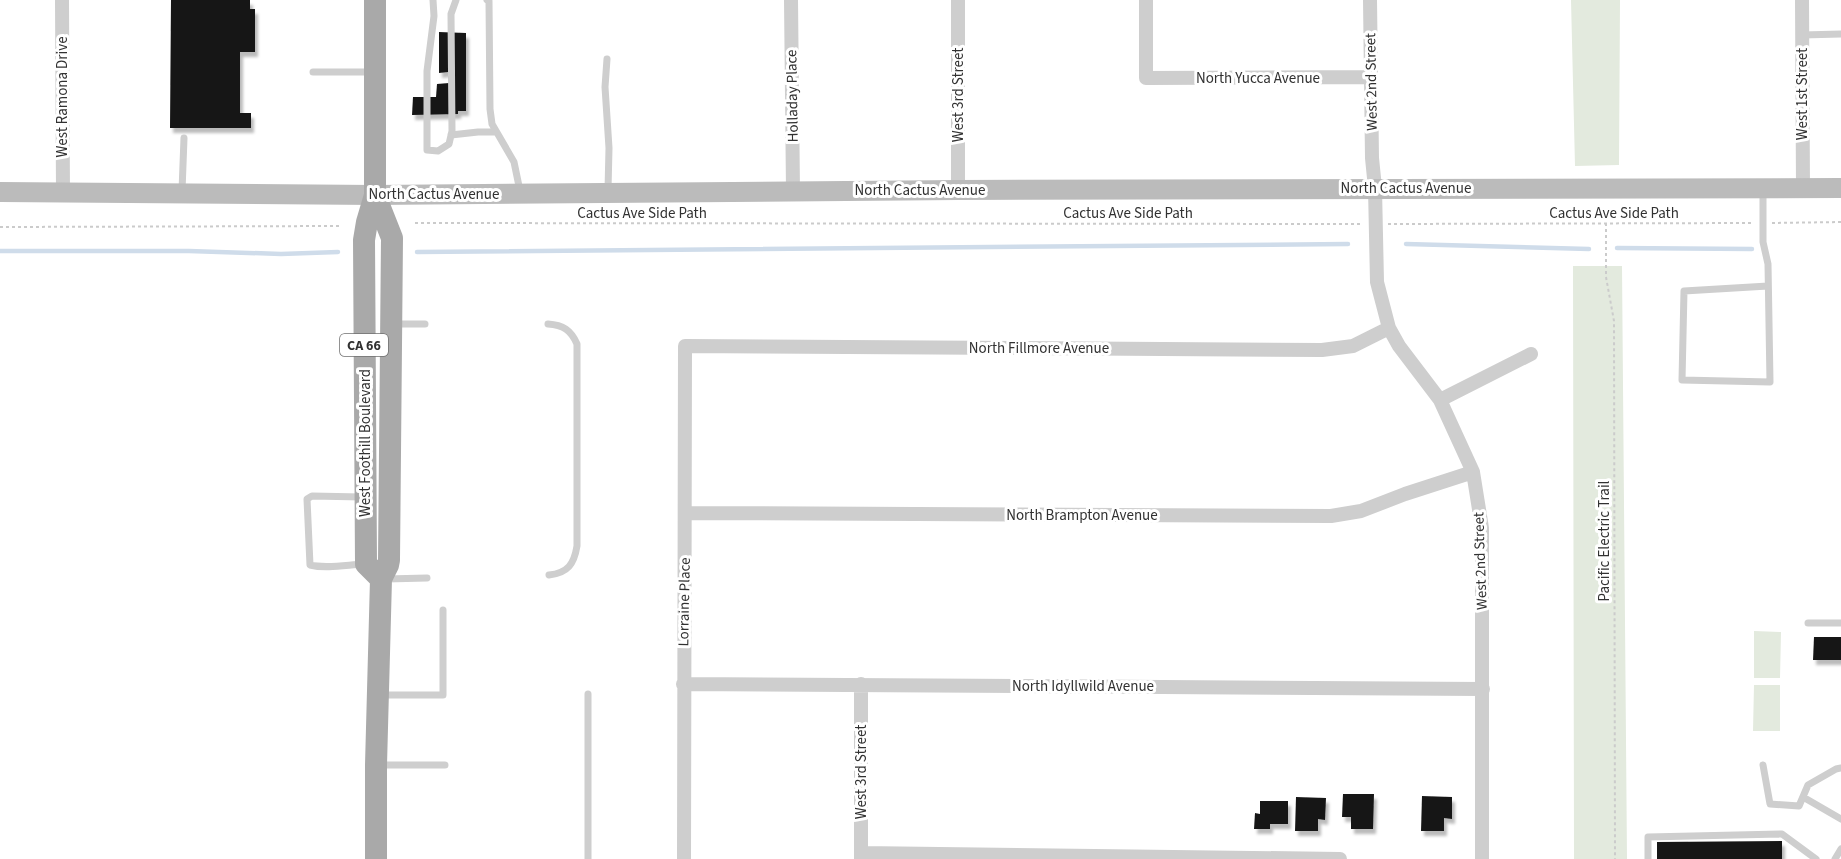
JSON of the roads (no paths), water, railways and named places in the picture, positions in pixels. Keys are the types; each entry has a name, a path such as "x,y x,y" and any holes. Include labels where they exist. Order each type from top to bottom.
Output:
{"main road":[{"name":"West Foothill Boulevard","path":"375,0 375,195 366,222 364,240 365,497 373,571 378,695 376,859"},
{"name":"North Cactus Avenue","path":"0,192 375,195 1375,188 1841,188"},
{"name":"West Foothill Boulevard","path":"373,571 387,569 389,560 392,237 375,195"}],"street":[{"name":"West Ramona Drive","path":"62,0 63,193"},
{"name":"Holladay Place","path":"791,0 793,191"},
{"name":"West 3rd Street","path":"958,0 958,190"},
{"name":"North Yucca Avenue","path":"1146,0 1146,78 1370,77"},
{"name":"West 2nd Street","path":"1370,0 1372,158 1377,282 1389,328 1399,346 1440,400 1473,472 1482,528 1482,859"},
{"name":"West 1st Street","path":"1802,0 1803,188"},
{"name":"North Fillmore Avenue","path":"685,346 1322,350 1353,346 1389,328"},
{"name":"Lorraine Place","path":"684,859 685,346"},
{"path":"1440,400 1531,354"},
{"name":"North Brampton Avenue","path":"685,513 1331,516 1362,511 1473,472"},
{"name":"North Idyllwild Avenue","path":"683,684 1483,689"},
{"name":"West 3rd Street","path":"861,684 861,856"},
{"path":"861,856 1340,859"}],"lane":[{"path":"433,0 434,16 427,72 427,150 438,151 449,144 451,135 451,14 456,0"},
{"path":"487,0 489,2 492,124 514,162 520,194"},
{"path":"1802,35 1841,34"},
{"path":"607,59 605,87 609,148 608,193"},
{"path":"313,72 375,72"},
{"path":"451,135 498,135"},
{"path":"182,193 184,138"},
{"path":"1763,188 1763,243 1768,264 1770,382 1683,380 1684,291 1768,286"},
{"path":"391,324 425,324"},
{"path":"548,324 558,325 567,330 573,335 577,344 576,555 565,571 559,574 549,574"},
{"path":"365,497 312,496 307,499 310,565 336,566 428,578"},
{"path":"378,695 443,695 443,610"},
{"path":"1809,623 1841,623"},
{"path":"588,694 588,859"},
{"path":"376,765 445,765"},
{"path":"1763,765 1770,804 1799,806 1808,785 1841,768"},
{"path":"1803,797 1841,819"},
{"path":"1648,859 1648,837 1782,834 1816,859"},
{"path":"1835,859 1841,849"}],"waterway":[{"path":"417,252 1348,244"},
{"path":"1406,244 1589,249"},
{"path":"1617,248 1752,249"},
{"path":"0,251 189,251 281,254 338,252"}]}
